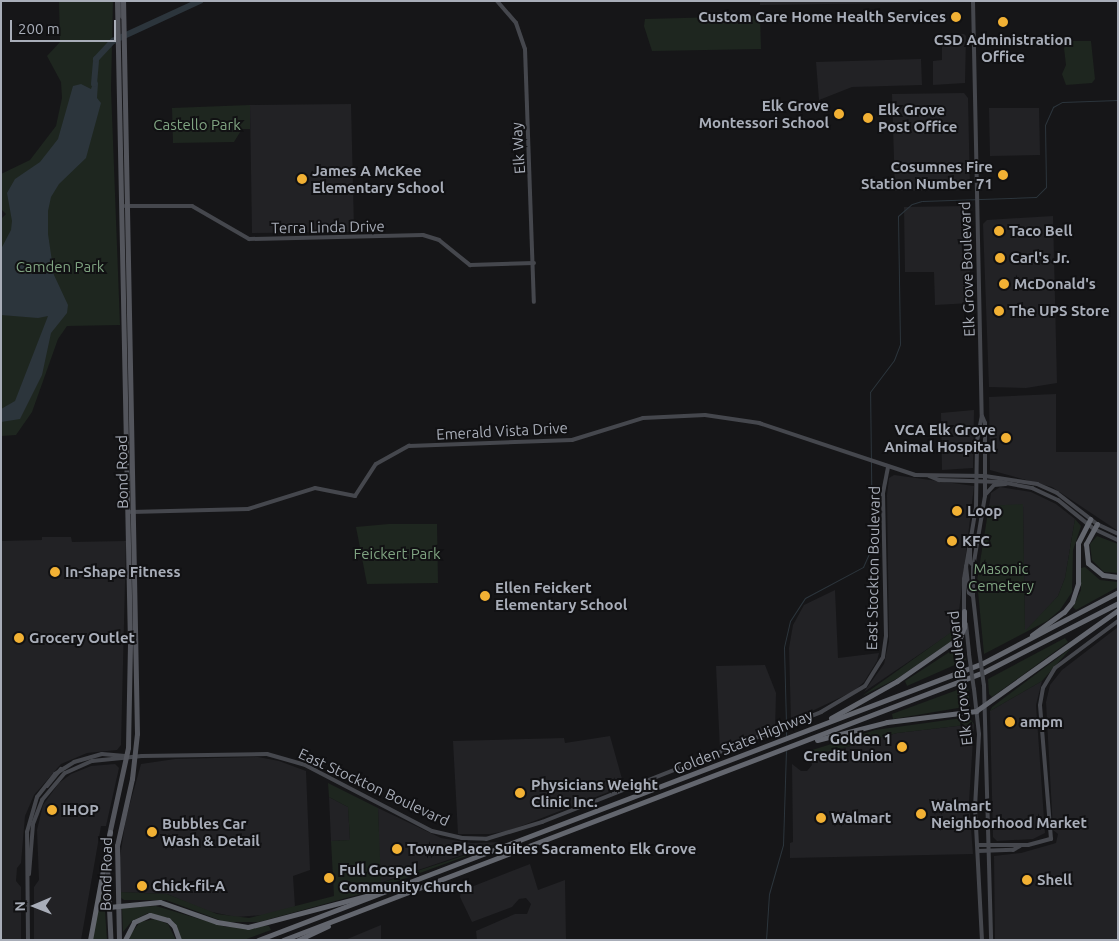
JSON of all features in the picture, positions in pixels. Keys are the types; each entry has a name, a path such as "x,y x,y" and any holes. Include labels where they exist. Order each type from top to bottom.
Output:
{"highway":[{"path":"1010,649 1060,615 1072,602 1078,582 1078,542 1089,521"},
{"path":"1096,526 1086,544 1088,563 1104,575 1118,577"},
{"name":"Golden State Highway","path":"258,940 389,892 983,663 1118,592"},
{"name":"Golden State Highway","path":"283,940 796,746 984,672 1118,603"},
{"path":"796,746 887,722 976,711 986,706 1118,610"},
{"path":"813,727 897,681 946,648 962,633 964,611"},
{"path":"90,940 110,832"},
{"path":"108,907 166,903 210,920 248,927 389,892"},
{"path":"298,940 370,907"},
{"path":"125,940 134,922 150,915 168,920 174,926 179,940"}],"main road":[{"name":"Bond Road","path":"111,940 108,907 110,832 127,757 129,512 123,22 120,1"},
{"name":"Bond Road","path":"119,940 116,905 117,846 135,756 136,566 125,206 116,56 116,25 120,1"}],"street":[{"name":"Elk Way","path":"497,1 516,23 525,49 534,302"},
{"name":"Elk Grove Boulevard","path":"973,1 982,416 977,441 978,481 966,566 964,611 979,734 975,791 982,940"},
{"name":"Terra Linda Drive","path":"125,206 192,206 249,240 423,235 439,240 470,265 534,263"},
{"name":"Emerald Vista Drive","path":"135,512 256,508 291,493 315,488 355,496 376,464 409,446 572,440 598,434 620,423 653,416 719,416 748,420 888,467 939,480 985,481"},
{"name":"Elk Grove Boulevard","path":"982,416 985,423 985,481 973,566 972,596 986,706 991,940"},
{"name":"East Stockton Boulevard","path":"28,940 29,874 33,824 46,793 60,778 81,765 135,756 267,754 305,766 432,831 477,839 514,833 780,730 821,712 865,686 883,657 886,636 883,494 888,467"},
{"name":"Emerald Vista Drive","path":"929,476 985,476"},
{"path":"985,476 1037,484 1057,493 1089,521"},
{"path":"985,481 1016,484 1039,491 1058,500 1118,540"},
{"path":"984,496 994,486 1016,484"},
{"path":"1039,491 1057,493"},
{"path":"129,512 135,512"},
{"path":"1096,526 1118,534"},
{"path":"970,540 970,560 973,566"},
{"path":"129,548 136,566"},
{"path":"966,566 969,593 972,596"},
{"path":"978,845 1020,846 1051,839 1040,705 1043,688 1055,668 1118,621"},
{"name":"East Stockton Boulevard","path":"29,874 26,856 30,815 42,788 61,769 95,755 118,754 127,757"},
{"path":"46,793 46,788 61,769"},
{"path":"978,851 1013,850 1020,846"}],"shaded area":[{"path":"760,1 966,1 966,2 760,5"},
{"path":"942,34 964,34 966,36 965,83 933,85 933,61 942,60"},
{"path":"921,59 922,85 852,87 819,100 816,62"},
{"path":"95,77 98,83 97,98 101,103 86,158 59,184 51,197 48,211 48,234 54,275 68,305 67,313 51,333 42,375 20,419 1,422 1,409 15,401 48,316 38,318 1,315 1,249 11,230 12,221 7,193 15,179 40,162 58,139 73,86 81,84 91,89"},
{"path":"964,93 968,98 970,190 895,191 892,94"},
{"name":"James A McKee Elementary School","path":"351,104 354,229 348,232 252,233 250,105"},
{"path":"989,108 1039,108 1040,155 990,156"},
{"path":"968,206 971,303 935,305 934,272 905,272 904,207"},
{"path":"1053,216 1057,383 1026,388 989,387 983,224 987,220"},
{"path":"1056,394 1056,452 1118,452 1118,531 1052,487 990,470 989,397"},
{"path":"974,410 973,468 942,470 941,413"},
{"path":"894,475 974,486 959,611 951,633 864,692 884,664 889,641 887,495 889,478"},
{"path":"1000,487 1031,492 1056,504 1075,519 1065,578 1058,596 1025,632 1023,505 989,506 991,493"},
{"path":"42,537 71,537 72,542 126,541 121,745 117,750 87,753 61,764 34,795 25,816 21,863 17,868 16,881 21,887 21,940 1,940 1,541 42,540"},
{"path":"835,590 838,658 879,653 877,661 864,682 854,691 791,721 789,648 793,625 804,605"},
{"path":"1118,627 1118,940 995,940 994,856 1021,853 1056,843 1058,834 1053,830 1046,702 1050,685 1062,670"},
{"path":"765,665 776,693 775,730 720,750 716,666"},
{"path":"1042,681 1036,705 1045,833 1033,839 997,841 993,837 990,711"},
{"path":"974,724 969,802 973,854 790,858 790,843 793,842 792,764 801,771 807,771 812,765 809,753 832,751 897,733"},
{"path":"610,736 624,786 511,830 490,834 458,834 453,741 564,738 565,743"},
{"path":"258,757 279,761 306,771 310,870 293,876 295,907 265,915 236,917 207,911 167,894 120,892 120,857 126,818 141,764 175,759"},
{"path":"115,764 119,768 106,826 101,826 81,940 34,940 34,887 39,880 37,830 43,805 59,783 71,774 91,766"},
{"path":"329,797 348,807 350,840 331,841"},
{"path":"378,808 441,838 471,843 501,842 380,883"},
{"path":"530,864 538,890 565,880 566,940 477,940 476,931 515,914 527,914 531,904 526,898 519,899 512,907 472,922 460,897 461,891"},
{"path":"381,925 381,940 345,940"}],"green space":[{"name":"Camden Park","path":"59,1 113,1 111,89 120,325 67,326 58,339 32,412 16,435 1,436 1,219 6,214 1,209 1,174 30,160 56,126 62,98 61,82 47,56 60,42"},
{"path":"760,16 761,49 652,51 644,26 645,19"},
{"path":"1069,41 1091,41 1095,79 1092,83 1066,85 1062,74 1066,65 1064,48"},
{"name":"Castello Park","path":"250,105 250,129 242,129 234,142 173,143 172,108"},
{"name":"Masonic Cemetery","path":"1023,504 1025,631 1058,596 1065,578 1075,519 1081,526 1073,550 1072,592 1060,610 1047,621 984,654 977,581 989,506"},
{"name":"Feickert Park","path":"389,524 437,524 438,583 367,584 356,527"},
{"path":"1097,536 1118,544 1118,573 1104,572 1092,560 1090,544"},
{"path":"1085,567 1100,580 1118,582 1118,587 1076,610 1073,607 1081,590 1081,568"},
{"path":"959,611 957,637 898,678 862,696 950,633"},
{"path":"1065,638 1068,642 992,697 989,694 988,679"},
{"path":"960,640 966,660 907,686 905,681 954,649"},
{"path":"1071,648 1042,681 990,711 992,707"},
{"path":"968,686 970,706 893,719 892,714"},
{"path":"962,718 970,719 974,724 897,733 832,751 803,753 875,730"},
{"path":"328,783 378,808 381,883 502,843 368,892 259,922 225,922 166,900 124,900 120,897 120,892 167,894 217,914 249,918 334,896 331,841 350,840 348,807 329,797"},
{"path":"103,883 107,940 92,940"},
{"path":"156,906 226,927 269,926 271,930 244,940 182,940 172,920 148,913 132,921 123,932 122,908"},
{"path":"155,919 168,924 176,940 130,940 130,935 140,922"}],"waterway":[{"path":"94,84 96,59 113,41 200,1"},
{"path":"786,724 784,647 790,621 805,598 863,567 872,547 870,392 894,360 900,344 898,216 912,204 922,201 1036,197 1046,187 1045,125 1053,107 1062,102 1118,100"},
{"path":"786,728 786,737"},
{"path":"766,940 769,894 783,845 786,751"}],"place":[{"name":"Custom Care Home Health Services","path":"956,17"},
{"name":"CSD Administration Office","path":"1003,22"},
{"name":"Elk Grove Montessori School","path":"839,114"},
{"name":"Elk Grove Post Office","path":"868,118"},
{"name":"Cosumnes Fire Station Number 71","path":"1003,175"},
{"name":"James A McKee Elementary School","path":"302,179"},
{"name":"Taco Bell","path":"999,231"},
{"name":"Carl's Jr.","path":"1000,258"},
{"name":"McDonald's","path":"1004,284"},
{"name":"The UPS Store","path":"999,311"},
{"name":"VCA Elk Grove Animal Hospital","path":"1006,438"},
{"name":"Loop","path":"957,511"},
{"name":"KFC","path":"952,541"},
{"name":"In-Shape Fitness","path":"55,572"},
{"name":"Ellen Feickert Elementary School","path":"485,596"},
{"name":"Grocery Outlet","path":"19,638"},
{"name":"ampm","path":"1010,722"},
{"name":"Golden 1 Credit Union","path":"902,747"},
{"name":"Physicians Weight Clinic Inc.","path":"520,793"},
{"name":"IHOP","path":"52,810"},
{"name":"Walmart Neighborhood Market","path":"921,814"},
{"name":"Walmart","path":"821,818"},
{"name":"Bubbles Car Wash & Detail","path":"152,832"},
{"name":"TownePlace Suites Sacramento Elk Grove","path":"397,849"},
{"name":"Full Gospel Community Church","path":"329,878"},
{"name":"Shell","path":"1027,880"},
{"name":"Chick-fil-A","path":"142,886"}]}
